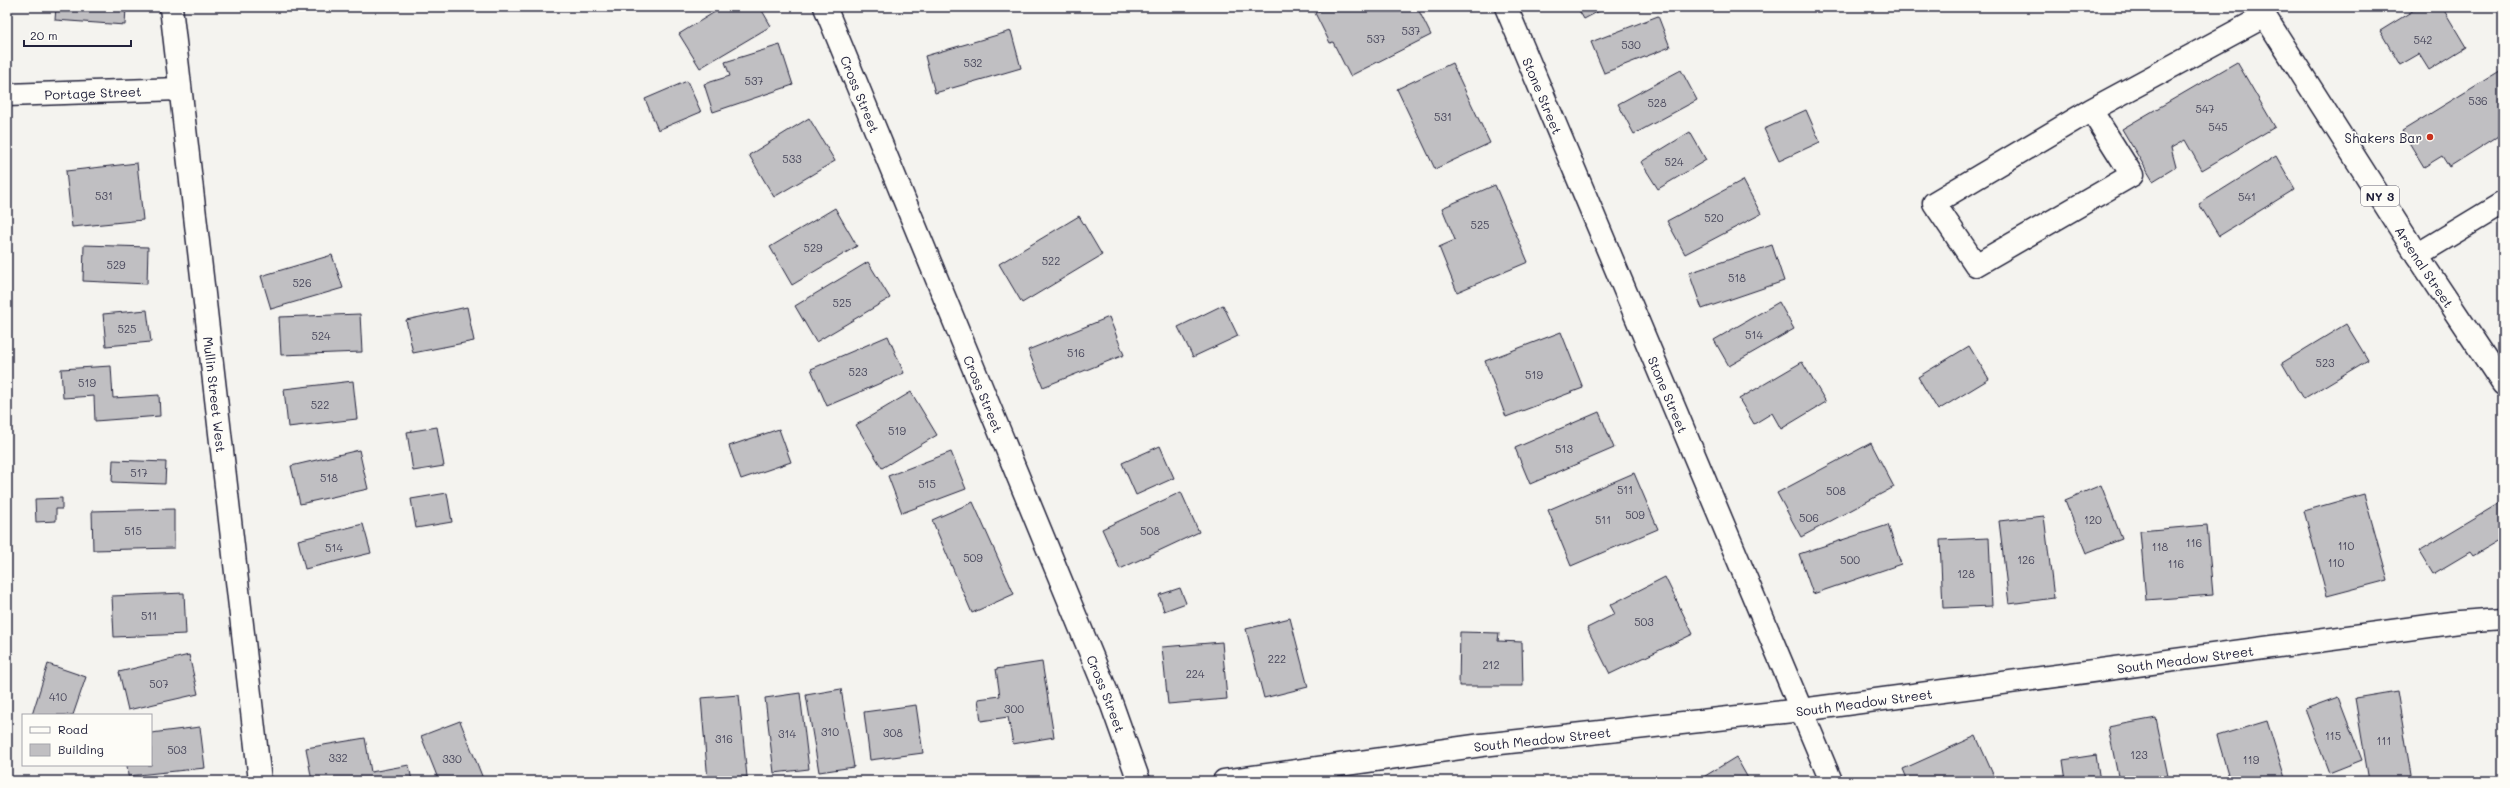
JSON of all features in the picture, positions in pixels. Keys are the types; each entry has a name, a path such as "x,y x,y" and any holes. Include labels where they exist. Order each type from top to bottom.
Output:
{"main road":[{"name":"Mullin Street West","path":"171,7 178,90 260,781"},
{"name":"Cross Street","path":"825,7 1112,705 1139,781"},
{"name":"Stone Street","path":"1506,7 1831,781"},
{"path":"2091,110 2132,176 1976,265 1934,203 2091,110 2262,12"},
{"name":"Arsenal Street","path":"2262,12 2417,255 2503,384"},
{"name":"Portage Street","path":"7,95 178,90"},
{"path":"2417,255 2503,203"},
{"name":"South Meadow Street","path":"1224,781 1482,745 1801,710 2458,622 2503,619"}],"building":[{"path":"56,7 126,7 125,25 55,20"},
{"path":"723,7 760,7 771,26 700,68 679,34"},
{"path":"1327,7 1417,7 1431,35 1350,76 1333,42 1330,43 1315,13"},
{"path":"1577,7 1607,7 1584,19"},
{"path":"2419,7 2442,7 2466,47 2429,70 2419,54 2400,65 2380,31"},
{"path":"1658,16 1670,47 1604,73 1591,42"},
{"path":"1011,31 1021,68 935,93 925,56"},
{"path":"780,45 793,85 713,112 704,84 730,76 725,62"},
{"path":"2237,62 2275,127 2202,170 2185,140 2171,148 2176,167 2153,181 2122,129"},
{"path":"1452,63 1490,143 1435,169 1397,89"},
{"path":"2503,69 2503,133 2449,167 2442,156 2424,167 2402,131"},
{"path":"1681,70 1697,100 1634,134 1618,104"},
{"path":"687,81 701,112 658,130 645,99"},
{"path":"1806,110 1820,142 1779,161 1764,129"},
{"path":"809,118 835,161 774,197 749,155"},
{"path":"1690,132 1706,160 1658,189 1641,162"},
{"path":"2276,156 2295,189 2219,236 2199,204"},
{"path":"137,163 143,220 72,227 66,171"},
{"path":"1743,180 1761,214 1685,254 1667,221"},
{"path":"1495,185 1528,262 1457,292 1439,247 1455,240 1442,208"},
{"path":"835,208 857,246 792,285 770,247"},
{"path":"1079,216 1102,255 1022,303 999,264"},
{"path":"84,245 148,247 147,284 83,281"},
{"path":"1772,245 1784,281 1702,309 1689,273"},
{"path":"332,255 343,288 271,309 261,276"},
{"path":"868,262 890,298 816,342 795,306"},
{"path":"1779,302 1794,329 1729,366 1714,340"},
{"path":"1223,305 1238,336 1193,357 1178,327"},
{"path":"467,307 474,341 413,353 406,320"},
{"path":"147,310 151,342 106,346 103,314"},
{"path":"360,314 362,352 281,355 279,317"},
{"path":"1109,317 1124,355 1043,387 1028,350"},
{"path":"2346,324 2368,360 2303,399 2282,363"},
{"path":"1561,332 1583,388 1506,417 1485,361"},
{"path":"888,336 904,373 827,406 811,369"},
{"path":"1969,346 1989,379 1938,410 1918,377"},
{"path":"1802,362 1826,402 1781,429 1772,413 1754,424 1739,399"},
{"path":"111,366 113,398 159,395 160,416 95,421 94,396 63,398 61,369"},
{"path":"353,381 357,419 288,427 284,389"},
{"path":"911,392 937,435 882,468 856,425"},
{"path":"1599,412 1614,448 1530,484 1515,448"},
{"path":"437,427 444,466 413,471 407,432"},
{"path":"779,429 791,462 741,479 729,446"},
{"path":"1871,443 1894,487 1801,537 1777,493"},
{"path":"1160,446 1174,478 1136,495 1122,463"},
{"path":"359,450 368,489 300,504 291,466"},
{"path":"951,452 966,489 902,513 888,476"},
{"path":"113,460 166,462 165,484 112,482"},
{"path":"1634,473 1658,529 1571,566 1548,510"},
{"path":"2101,485 2122,539 2086,553 2065,500"},
{"path":"1181,492 1199,532 1120,569 1102,529"},
{"path":"447,493 452,522 416,528 411,499"},
{"path":"2364,494 2388,580 2327,596 2304,511"},
{"path":"62,498 62,509 56,509 56,521 36,522 35,499"},
{"path":"2503,501 2503,538 2473,556 2470,552 2433,574 2419,551"},
{"path":"973,502 1014,594 972,613 932,520"},
{"path":"174,509 174,548 93,550 92,511"},
{"path":"2044,516 2054,598 2009,604 1999,521"},
{"path":"363,524 371,553 305,569 298,540"},
{"path":"1888,525 1901,564 1813,594 1799,554"},
{"path":"2207,525 2213,595 2146,600 2140,531"},
{"path":"1989,538 1992,606 1943,608 1940,540"},
{"path":"1665,577 1693,634 1610,674 1587,628 1615,614 1610,605"},
{"path":"1180,588 1186,603 1164,611 1159,595"},
{"path":"184,593 186,634 114,637 112,596"},
{"path":"1290,618 1308,687 1264,698 1246,629"},
{"path":"1460,632 1499,633 1498,641 1522,642 1523,686 1459,686"},
{"path":"1222,642 1227,699 1168,704 1162,647"},
{"path":"189,655 198,694 128,710 119,672"},
{"path":"1042,662 1054,737 1013,744 1008,717 981,721 978,699 1000,696 996,669"},
{"path":"48,664 86,677 73,714 32,714"},
{"path":"841,689 854,767 819,772 806,695"},
{"path":"2397,691 2412,781 2369,781 2355,698"},
{"path":"800,693 809,769 774,773 765,698"},
{"path":"739,695 747,777 708,781 701,698"},
{"path":"2338,697 2362,760 2329,773 2305,709"},
{"path":"916,705 923,753 870,760 864,712"},
{"path":"2156,718 2169,781 2119,781 2108,727"},
{"path":"460,721 484,781 439,781 421,736"},
{"path":"2267,721 2286,781 2230,781 2217,736"},
{"path":"200,727 205,768 128,776 127,766 152,766 152,733"},
{"path":"1976,736 1996,781 1908,781 1903,769"},
{"path":"365,738 371,772 409,765 412,781 312,781 306,748"},
{"path":"2096,755 2100,781 2066,781 2063,760"},
{"path":"1736,757 1749,780 1748,781 1697,781"}],"place":[{"name":"Shakers Bar","path":"2430,137"}]}
